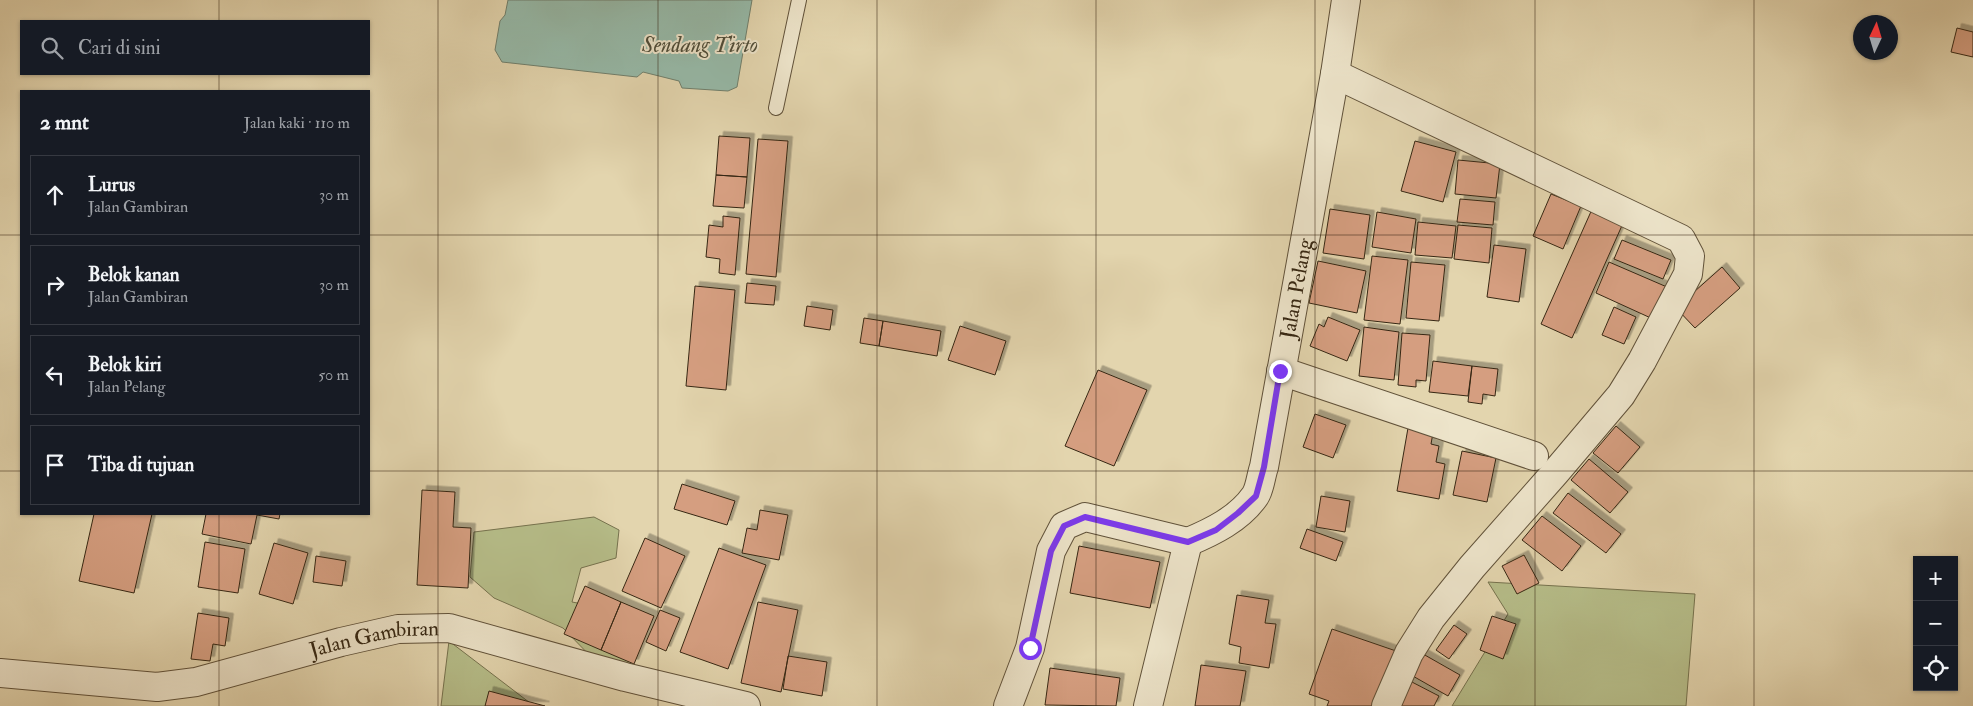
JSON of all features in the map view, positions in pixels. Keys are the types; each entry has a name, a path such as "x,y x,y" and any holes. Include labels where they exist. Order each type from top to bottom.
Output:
{"street":[{"name":"Jalan Pelang","path":"1188,542 1216,530 1256,496 1264,467 1335,74 1346,0"},
{"path":"1335,74 1681,239 1690,256 1688,274 1642,361 1621,395 1556,473 1472,567 1431,618 1408,654 1386,706"},
{"path":"1280,371 1534,456"},
{"path":"1008,706 1030,648 1051,551 1064,526 1085,517 1188,542 1148,706"},
{"name":"Jalan Gambiran","path":"0,673 158,687 196,682 341,642 398,629 449,628 625,677 746,706"}],"lane":[{"path":"776,108 799,0"}],"green space":[{"path":"594,517 619,530 616,558 581,568 572,602 599,607 606,646 639,668 598,664 563,628 494,598 470,577 474,532"},
{"path":"1488,582 1695,594 1686,706 1452,706 1508,614"},
{"path":"449,641 534,706 441,706"}],"water":[{"name":"Sendang Tirto","path":"508,0 752,0 737,87 728,91 682,88 679,81 643,72 637,77 502,62 495,50 500,21 505,15"}],"building":[{"path":"1957,28 1973,32 1973,57 1951,52"},
{"path":"719,136 750,138 747,177 716,175"},
{"path":"758,139 788,141 776,277 746,274"},
{"path":"1415,141 1456,152 1443,202 1401,191"},
{"path":"1458,160 1500,164 1496,198 1455,194"},
{"path":"716,175 747,177 744,208 713,206"},
{"path":"1551,194 1581,206 1563,249 1533,236"},
{"path":"1460,199 1495,202 1493,225 1457,222"},
{"path":"1593,207 1624,221 1572,338 1541,324"},
{"path":"1330,209 1370,215 1364,259 1323,253"},
{"path":"1377,212 1416,219 1411,253 1372,247"},
{"path":"723,216 740,218 735,275 719,273 720,259 706,257 709,225 723,227"},
{"path":"1418,222 1456,226 1452,258 1415,255"},
{"path":"1458,225 1492,228 1489,263 1454,259"},
{"path":"1622,240 1671,260 1663,279 1614,259"},
{"path":"1494,245 1526,249 1519,302 1487,297"},
{"path":"1372,256 1408,260 1400,324 1364,320"},
{"path":"1318,261 1366,271 1357,313 1309,303"},
{"path":"1411,262 1445,265 1439,321 1406,318"},
{"path":"1609,262 1667,287 1653,319 1596,293"},
{"path":"1722,267 1740,288 1695,328 1676,308"},
{"path":"747,283 776,286 774,305 745,303"},
{"path":"695,286 735,290 726,390 686,386"},
{"path":"807,306 833,310 830,330 804,326"},
{"path":"1614,307 1636,317 1624,344 1602,335"},
{"path":"1328,317 1360,330 1347,361 1310,346 1319,324 1324,327"},
{"path":"864,318 883,321 879,346 860,343"},
{"path":"883,321 941,331 937,356 879,346"},
{"path":"960,326 1006,341 995,375 948,360"},
{"path":"1364,327 1399,332 1394,380 1359,376"},
{"path":"1402,333 1430,335 1426,381 1416,380 1416,387 1398,385"},
{"path":"1433,361 1472,366 1468,396 1429,392"},
{"path":"1472,366 1498,369 1495,396 1483,394 1482,404 1468,402"},
{"path":"1098,370 1147,390 1114,466 1065,446"},
{"path":"1315,414 1346,425 1333,458 1303,447"},
{"path":"1616,426 1640,447 1618,473 1593,453"},
{"path":"1408,428 1433,433 1431,444 1439,446 1436,462 1445,464 1439,499 1397,491"},
{"path":"1462,451 1496,458 1487,502 1453,495"},
{"path":"1589,459 1628,492 1610,513 1571,480"},
{"path":"682,484 735,501 727,525 674,509"},
{"path":"422,490 455,492 453,527 471,528 468,588 417,585"},
{"path":"1568,493 1621,534 1606,553 1553,513"},
{"path":"1321,496 1350,501 1345,532 1316,527"},
{"path":"760,510 788,515 779,560 742,553 747,528 757,530"},
{"path":"94,515 152,515 134,593 79,581"},
{"path":"206,515 257,515 251,544 202,534"},
{"path":"257,515 280,515 279,519"},
{"path":"1542,516 1581,546 1562,571 1522,540"},
{"path":"1307,529 1343,542 1336,561 1300,548"},
{"path":"645,538 685,556 661,608 622,591"},
{"path":"205,542 245,549 238,593 198,587"},
{"path":"274,543 308,553 293,604 259,594"},
{"path":"1079,546 1160,562 1150,608 1070,593"},
{"path":"719,548 766,565 728,669 680,652"},
{"path":"1524,555 1539,583 1517,594 1502,566"},
{"path":"316,556 346,561 342,586 313,582"},
{"path":"585,586 621,602 601,650 564,634"},
{"path":"1237,595 1269,600 1265,623 1276,624 1269,668 1239,663 1241,647 1229,644"},
{"path":"621,602 654,616 634,664 601,650"},
{"path":"758,602 798,610 781,692 741,683"},
{"path":"660,610 680,618 666,651 646,642"},
{"path":"198,613 229,618 225,646 213,644 210,661 191,659"},
{"path":"1492,616 1516,624 1503,659 1480,650"},
{"path":"1454,625 1467,634 1449,659 1436,650"},
{"path":"1332,629 1399,652 1380,706 1327,706 1329,701 1309,694"},
{"path":"1416,650 1460,675 1448,696 1404,671"},
{"path":"788,656 827,662 822,696 783,689"},
{"path":"1201,665 1246,671 1240,706 1195,706"},
{"path":"1050,668 1120,678 1116,706 1045,705"},
{"path":"1410,681 1439,696 1434,706 1396,706"},
{"path":"489,691 545,706 485,706"}],"route":[{"path":"1030,648 1051,551 1064,526 1085,517 1188,542 1216,530 1256,496 1264,467 1280,371"}]}
